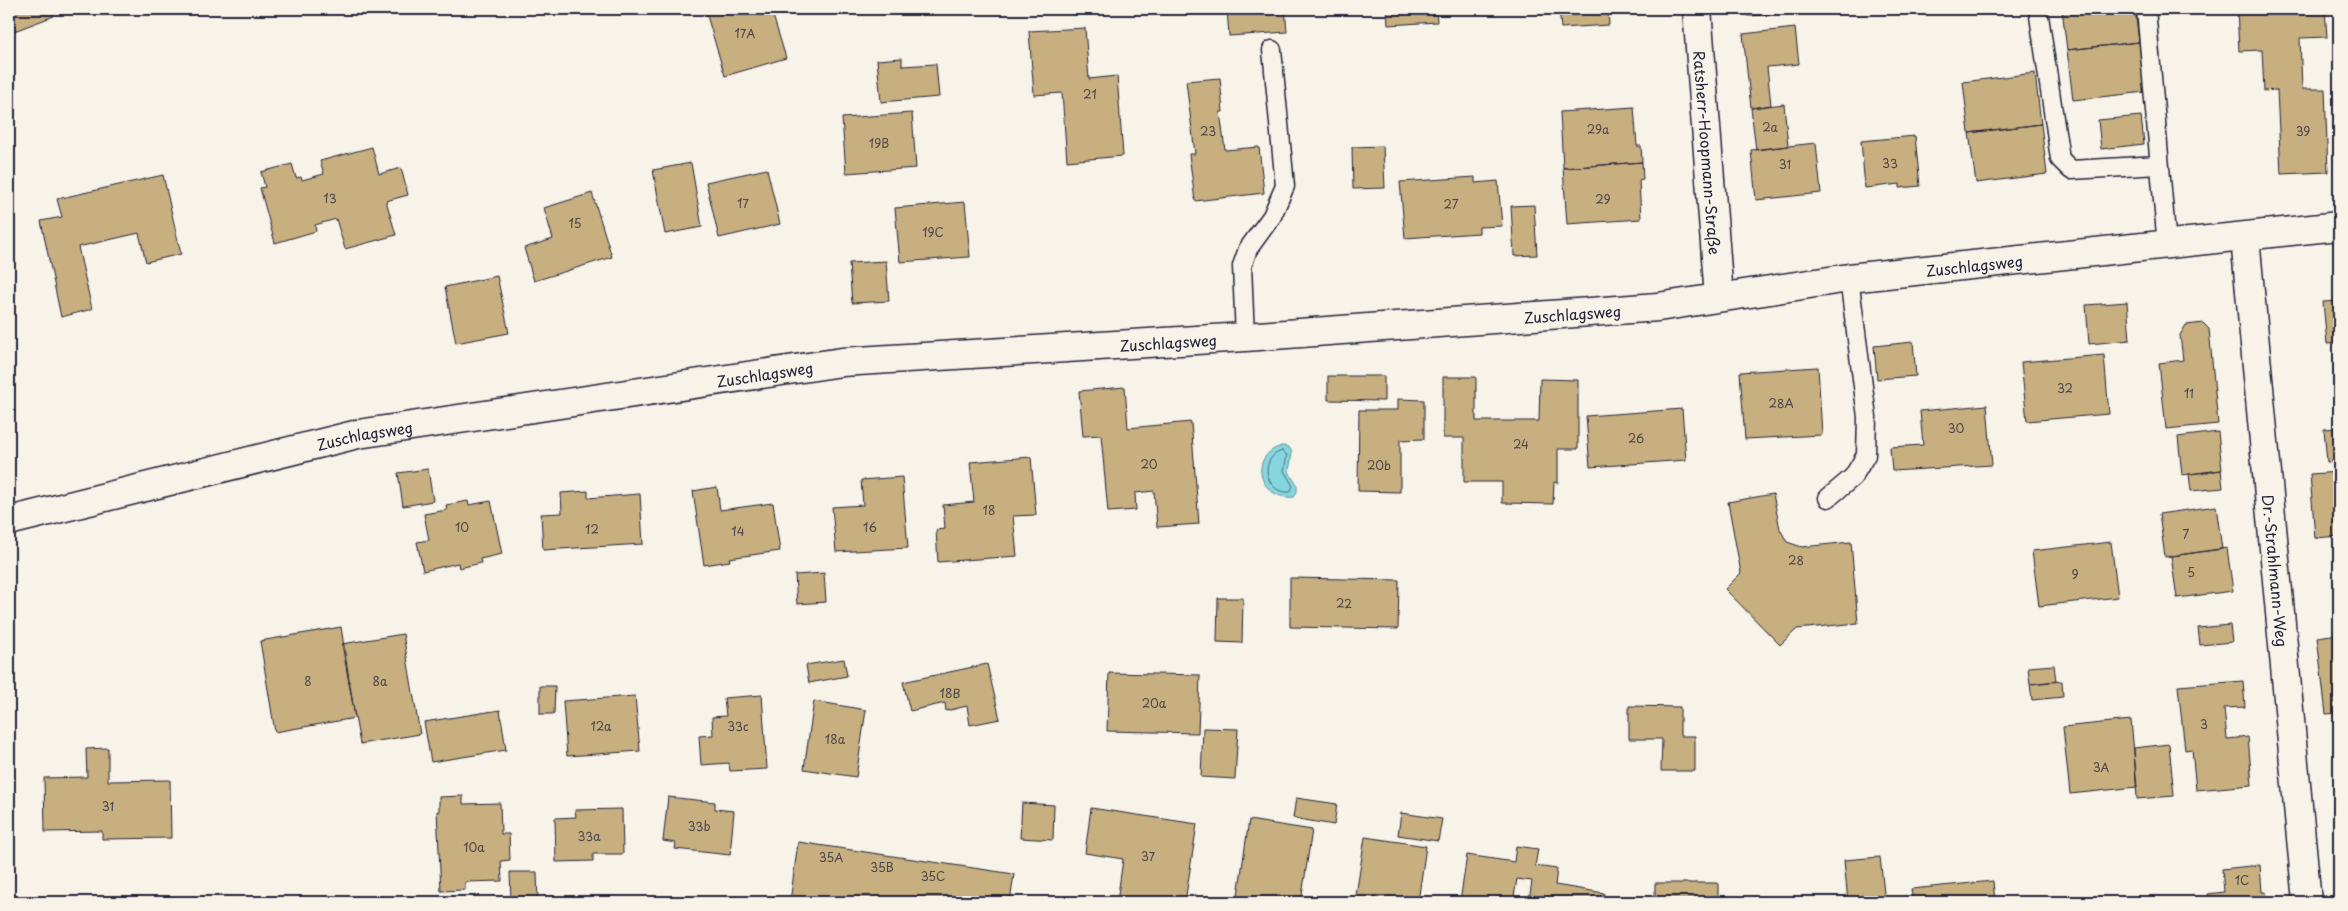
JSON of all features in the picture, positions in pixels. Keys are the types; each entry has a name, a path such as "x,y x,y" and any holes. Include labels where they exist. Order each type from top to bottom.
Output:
{"street":[{"name":"Ratsherr-Hoopmann-Straße","path":"1697,9 1719,297"},
{"name":"Zuschlagsweg","path":"9,521 358,434 842,362 1245,337 1658,306 1849,278 2245,238 2339,226"},
{"name":"Dr.-Strahlmann-Weg","path":"2245,238 2307,902"}],"lane":[{"path":"2038,9 2060,159 2071,170 2159,165"},
{"path":"2146,9 2167,246"},
{"path":"1245,337 1242,266 1248,249 1272,216 1285,186 1272,50"},
{"path":"1828,498 1853,477 1866,455 1867,417 1849,278"}],"water":[{"path":"1282,446 1289,447 1292,453 1289,471 1297,486 1294,497 1282,496 1273,492 1266,485 1262,477 1261,468 1264,459 1271,451"}],"building":[{"path":"9,9 51,9 54,16 9,33"},
{"path":"705,9 771,9 786,58 725,76"},
{"path":"904,9 970,9 904,14"},
{"path":"1227,9 1285,9 1287,32 1229,36"},
{"path":"1387,9 1436,9 1437,22 1388,25"},
{"path":"1559,9 1622,9 1608,10 1609,25 1561,28"},
{"path":"1739,9 1806,9 1806,12 1748,16"},
{"path":"2062,9 2135,9 2139,42 2067,50"},
{"path":"2237,9 2325,9 2327,37 2300,38 2302,89 2325,89 2328,172 2281,174 2277,90 2264,91 2262,50 2239,51"},
{"path":"1085,28 1089,79 1117,76 1123,156 1067,161 1062,93 1034,95 1029,31"},
{"path":"1795,28 1799,64 1767,67 1771,105 1751,108 1743,34"},
{"path":"2139,42 2145,92 2073,100 2067,50"},
{"path":"902,58 902,66 936,64 939,97 881,102 877,60"},
{"path":"2035,73 2041,124 1969,133 1963,82"},
{"path":"1220,78 1223,112 1220,112 1225,150 1259,147 1264,193 1195,201 1189,154 1195,154 1186,81"},
{"path":"1784,104 1788,146 1756,150 1751,108"},
{"path":"1634,107 1637,146 1641,146 1642,162 1563,168 1560,112"},
{"path":"912,113 916,168 846,173 842,118"},
{"path":"2141,116 2144,144 2101,149 2098,120"},
{"path":"2041,124 2047,174 1976,183 1969,133"},
{"path":"1915,136 1920,186 1900,188 1900,184 1865,188 1861,141"},
{"path":"1816,143 1821,193 1756,200 1751,150"},
{"path":"1383,146 1385,188 1353,189 1352,147"},
{"path":"372,147 379,174 401,168 408,195 386,201 396,235 345,249 336,219 315,225 316,231 275,243 260,188 265,187 261,172 292,164 296,178 301,177 302,180 324,174 320,161"},
{"path":"1642,162 1643,179 1639,180 1641,219 1567,224 1563,168"},
{"path":"691,163 702,227 665,234 653,170"},
{"path":"767,169 780,224 719,238 706,182"},
{"path":"163,175 181,254 146,262 139,233 78,247 92,309 61,317 41,221 62,217 57,199"},
{"path":"1475,177 1475,183 1498,181 1502,226 1479,227 1479,233 1405,238 1400,182"},
{"path":"592,193 612,257 534,281 524,248 553,239 544,208"},
{"path":"965,202 970,257 900,262 895,208"},
{"path":"1534,205 1537,255 1514,256 1511,206"},
{"path":"886,261 889,301 852,303 849,263"},
{"path":"497,276 509,333 456,343 445,287"},
{"path":"2336,284 2339,284 2339,365 2337,343 2327,344 2323,302 2338,301"},
{"path":"2127,302 2130,340 2089,344 2086,305"},
{"path":"2203,323 2209,329 2218,424 2166,429 2159,363 2183,360 2180,335 2186,325"},
{"path":"1913,342 1916,376 1877,379 1874,346"},
{"path":"2104,355 2109,414 2027,421 2021,362"},
{"path":"1818,367 1822,435 1745,439 1740,372"},
{"path":"1328,376 1384,376 1384,401 1328,400"},
{"path":"1443,377 1476,377 1476,421 1539,421 1540,379 1578,380 1578,449 1558,449 1558,483 1554,482 1553,504 1502,503 1502,482 1464,482 1464,438 1443,438"},
{"path":"1125,387 1128,428 1191,422 1199,524 1157,527 1154,491 1135,493 1136,510 1108,512 1101,435 1083,436 1079,391"},
{"path":"1398,399 1424,400 1424,439 1400,440 1400,492 1358,491 1359,410 1398,410"},
{"path":"1987,405 1992,465 1892,471 1890,447 1923,445 1920,411"},
{"path":"1682,409 1686,460 1590,467 1586,416"},
{"path":"2339,428 2339,461 2327,462 2324,429"},
{"path":"2218,432 2222,470 2182,475 2178,437"},
{"path":"1031,457 1036,515 1013,516 1017,556 938,562 936,530 945,529 943,505 974,502 970,462"},
{"path":"428,469 433,501 403,506 398,473"},
{"path":"2221,470 2223,488 2191,491 2189,474"},
{"path":"2339,472 2339,536 2315,538 2310,474"},
{"path":"902,477 908,548 836,552 832,507 863,505 861,480"},
{"path":"717,487 720,510 773,503 780,551 729,558 730,561 704,565 693,491"},
{"path":"588,491 588,498 640,494 643,544 543,550 541,514 562,513 561,493"},
{"path":"1773,494 1780,529 1787,542 1802,547 1851,542 1858,623 1797,629 1780,645 1725,589 1741,573 1728,502"},
{"path":"468,501 469,505 491,501 502,554 480,559 481,563 459,568 458,563 423,571 417,542 429,540 424,514 447,510 446,505"},
{"path":"2216,506 2222,549 2165,557 2159,514"},
{"path":"2111,542 2118,597 2039,606 2032,551"},
{"path":"2227,548 2233,591 2177,598 2171,556"},
{"path":"824,573 826,602 797,604 795,575"},
{"path":"1290,578 1399,580 1398,629 1290,627"},
{"path":"1218,598 1243,598 1242,643 1217,642"},
{"path":"2230,625 2232,642 2200,645 2198,628"},
{"path":"341,627 355,718 275,732 260,641"},
{"path":"403,634 420,734 360,744 342,644"},
{"path":"2339,634 2339,713 2326,714 2317,637"},
{"path":"844,659 847,676 809,683 806,665"},
{"path":"987,664 1000,719 970,725 967,706 946,711 945,703 910,711 903,682"},
{"path":"2054,665 2056,681 2030,684 2028,667"},
{"path":"1109,673 1200,675 1198,733 1107,731"},
{"path":"2062,681 2063,697 2032,700 2030,684"},
{"path":"2243,681 2245,707 2224,708 2227,739 2248,737 2252,785 2196,790 2192,749 2185,750 2178,686"},
{"path":"540,686 555,686 554,714 540,714"},
{"path":"762,695 767,769 730,771 729,763 701,765 699,736 713,735 712,717 726,716 724,698"},
{"path":"635,696 640,751 567,756 563,701"},
{"path":"814,701 866,710 856,777 804,769"},
{"path":"1629,706 1680,707 1680,736 1695,736 1695,771 1661,771 1662,739 1629,739"},
{"path":"500,710 506,750 431,762 424,722"},
{"path":"2131,720 2137,787 2070,794 2063,727"},
{"path":"1203,728 1238,729 1235,779 1201,777"},
{"path":"2169,744 2174,796 2137,799 2134,748"},
{"path":"108,748 108,781 170,780 171,838 102,839 102,831 45,832 44,778 87,777 86,749"},
{"path":"2339,791 2339,840 2335,792"},
{"path":"463,796 463,804 500,803 501,834 509,834 510,860 501,861 502,881 465,882 465,890 441,891 437,811 439,812 439,797"},
{"path":"668,797 715,802 715,809 734,811 730,855 675,849 676,843 663,841"},
{"path":"1296,798 1337,804 1334,825 1293,818"},
{"path":"1022,803 1054,805 1053,840 1020,838"},
{"path":"1091,808 1197,824 1185,902 1117,902 1123,859 1085,853"},
{"path":"622,809 623,854 593,854 593,861 556,862 555,818 576,817 575,810"},
{"path":"1401,813 1442,819 1438,841 1398,835"},
{"path":"1249,820 1312,830 1301,902 1237,902"},
{"path":"1365,837 1426,846 1418,902 1355,902"},
{"path":"798,842 1014,874 1010,902 790,902"},
{"path":"1516,846 1538,849 1535,866 1557,869 1555,885 1604,893 1603,902 1529,901 1532,881 1517,879 1513,902 1460,902 1467,855 1514,862"},
{"path":"1880,857 1885,902 1848,902 1844,860"},
{"path":"2260,865 2262,892 2266,892 2267,902 2209,902 2208,894 2224,892 2222,869"},
{"path":"510,872 537,872 538,902 511,902"},
{"path":"1993,881 1995,902 1913,902 1911,889"},
{"path":"1655,883 1718,883 1718,902 1655,902"}]}
